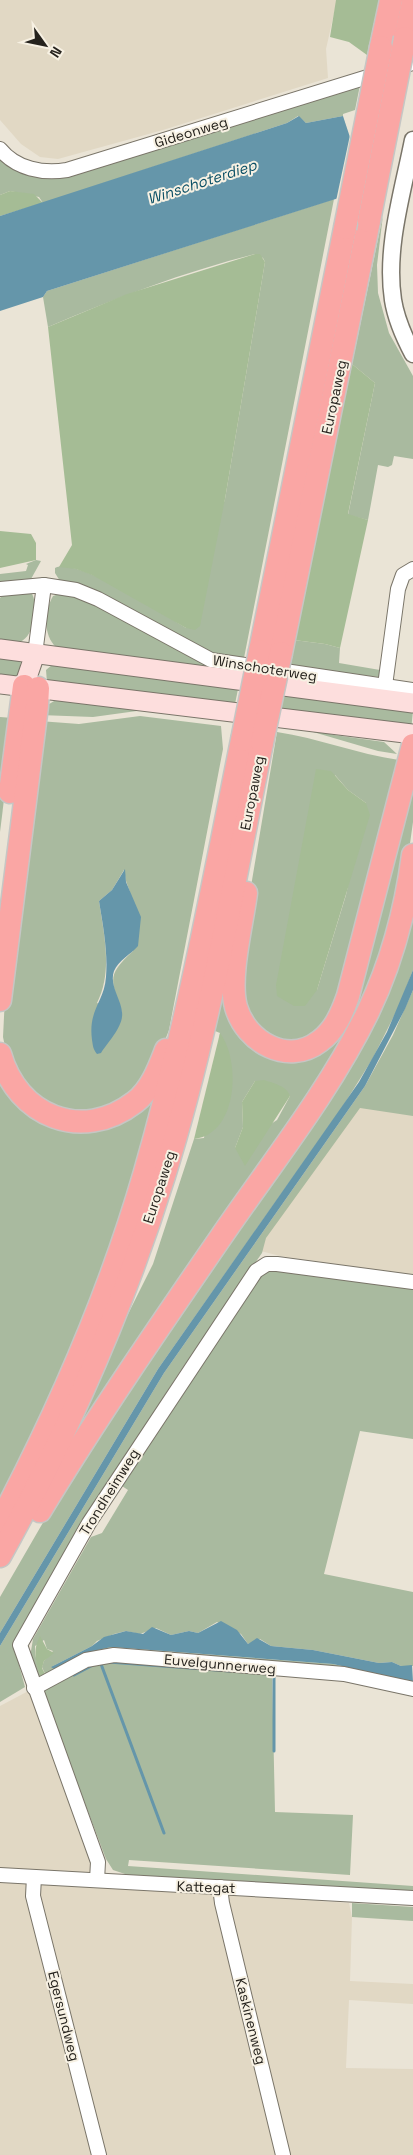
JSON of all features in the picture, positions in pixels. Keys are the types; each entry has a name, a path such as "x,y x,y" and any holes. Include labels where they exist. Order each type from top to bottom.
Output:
{"highway":[{"name":"Europaweg","path":"271,652 345,228 390,0"},
{"name":"Europaweg","path":"0,1522 40,1445 80,1356 115,1262 145,1172 182,1032 202,940 252,742 369,221 413,2"},
{"path":"0,872 31,687"},
{"path":"0,1000 37,706 31,687"},
{"name":"Europaweg","path":"0,1556 56,1450 98,1356 131,1272 164,1177 198,1051 256,774 252,742"},
{"path":"256,774 247,888 234,981 234,996 242,1023 254,1038 281,1051 298,1050 320,1041 334,1027 344,1007 413,744"},
{"path":"0,1573 10,1560 118,1386 325,1086 363,1021 385,970 404,907 413,855"},
{"path":"0,1054 7,1075 20,1094 38,1109 57,1119 95,1121 114,1116 136,1101 157,1074 202,940"}],"main road":[{"name":"Winschoterweg","path":"0,649 384,692 413,702"},
{"path":"31,687 35,654"},
{"path":"0,684 413,734"}],"street":[{"name":"Gideonweg","path":"0,149 12,160 30,169 48,172 67,170 413,63"},
{"path":"413,140 399,210 392,259 391,282 398,321 413,354"},
{"path":"384,692 399,584 403,575 413,568"},
{"path":"35,654 44,585"},
{"name":"Winschoterweg","path":"0,588 44,585 76,590 92,596 211,660 384,692 413,690"},
{"name":"Trondheimweg","path":"97,1880 98,1862 20,1645 88,1523 256,1271 267,1264 276,1264 413,1282"},
{"name":"Euvelgunnerweg","path":"34,1688 86,1660 114,1655 344,1674 413,1689"},
{"name":"Kattegat","path":"0,1875 413,1898"},
{"name":"Egersundweg","path":"34,1877 33,1896 99,2155"},
{"name":"Kaskinenweg","path":"220,1887 222,1903 283,2155"}],"shaded area":[{"path":"0,0 337,0 326,49 328,78 163,130 58,159 40,157 21,144 0,120"},
{"path":"363,1096 413,1103 413,1275 280,1256 253,1249"},
{"path":"36,1687 111,1888 349,1903 352,1917 350,1981 413,1984 413,2004 349,2000 346,2068 413,2069 413,2155 0,2155 0,1706"}],"green space":[{"path":"336,0 379,0 367,55 349,42 330,37"},
{"path":"360,85 355,110 343,114 343,116 306,123 298,116 287,123 43,203 39,197 10,191 0,195 0,157 50,178 60,178"},
{"path":"10,191 34,194 43,203 0,216 0,195"},
{"path":"334,199 243,663 221,658 60,581 55,573 55,568 66,567 100,578 141,600 186,628 225,499 265,262 263,258 255,254 176,277 48,327 43,297 47,291"},
{"path":"383,215 377,265 378,293 389,333 413,376 413,459 394,456 392,465 388,467 378,465 368,520 348,515 375,383 352,364"},
{"path":"260,254 265,262 225,499 200,626 195,630 186,628 92,575 76,569 59,567 72,545 48,327 127,294"},
{"path":"352,364 375,383 348,514 368,520 340,648 294,640"},
{"path":"0,531 31,534 36,543 36,560 0,568"},
{"path":"36,560 41,561 31,579 0,585 0,574 26,571 28,565 26,564"},
{"path":"7,591 31,592 35,604 35,612 32,627 25,639 18,643 0,644 0,598"},
{"path":"62,593 86,599 242,677 56,647 49,636 46,623 48,609 53,596"},
{"path":"294,640 340,648 339,663 380,670 379,677 289,667"},
{"path":"0,654 21,660 19,679 0,679"},
{"path":"52,665 238,689 234,709 47,682 46,670"},
{"path":"282,696 413,710 411,731 279,714"},
{"path":"59,698 144,710 93,717 40,715 46,706"},
{"path":"140,716 221,726 223,749 169,1030 155,1066 136,1093 111,1111 48,1110 8,1061 3,1037 5,997 39,721 79,724","holes":["124,870 130,892 133,951 118,966 113,979 122,1013 97,1003 102,991 106,966 105,940 99,901 112,890"]},
{"path":"0,717 13,718 13,727 0,832"},
{"path":"279,722 334,735 384,742 397,754 378,751"},
{"path":"277,732 399,760 343,995 321,1034 285,1046 243,1014 247,910","holes":["335,775 348,790 366,803 346,895 317,990"]},
{"path":"413,761 413,822 405,879 358,1022 68,1452 124,1322 153,1264 194,1139 204,1138 220,1033 215,1031 225,988 243,1036 323,1047","holes":["255,1081 290,1096 277,1120 235,1148 243,1127 242,1102"]},
{"path":"316,769 331,771 348,790 366,803 370,815 317,990 305,1006 294,1006 277,996 276,985"},
{"path":"413,889 413,970 399,1006 373,1058 343,1106 158,1369 0,1633 0,1597 63,1488 308,1118"},
{"path":"413,990 413,1116 360,1108 266,1238 262,1253 179,1373 105,1488 15,1650 25,1687 0,1702 0,1646 164,1373 365,1086 393,1035"},
{"path":"220,1033 227,1045 231,1061 233,1078 231,1095 227,1111 220,1124 209,1134 194,1139"},
{"path":"0,1072 55,1126 157,1092 104,1273 0,1511"},
{"path":"264,1080 283,1087 290,1096 245,1166 235,1148 243,1127 242,1102 255,1081"},
{"path":"279,1268 413,1288 413,1439 360,1431 324,1574 413,1592 413,1666 401,1666 392,1662 379,1663 313,1650 271,1646 260,1639 248,1644 241,1634 217,1622 198,1633 189,1631 171,1635 156,1628 140,1634 126,1631 114,1634 97,1641 92,1646 51,1667 100,1648 111,1647 333,1664 413,1682 111,1651 46,1676 42,1667 44,1661 53,1651 47,1649 44,1640 35,1646 41,1678 38,1679 30,1657 33,1639 91,1537 102,1533 128,1490 122,1486 259,1278 269,1271"},
{"path":"40,1636 47,1649 54,1653 44,1661 42,1668 46,1676 41,1678 35,1652"},
{"path":"112,1659 272,1673 275,1812 353,1815 350,1875 129,1860 128,1866 413,1886 413,1893 131,1876 113,1870 106,1859 42,1690 92,1662"},
{"path":"352,1903 413,1907 413,1921 352,1917"}],"water":[{"name":"Winschoterdiep","path":"299,116 306,123 343,116 367,189 47,291 43,297 0,311 0,216 287,123"},
{"path":"125,869 126,882 141,917 138,946 114,971 114,987 122,1012 121,1023 101,1053 97,1054 94,1049 91,1029 94,1013 105,986 106,977 105,939 99,901 112,890"},
{"path":"413,970 413,990 365,1086 164,1373 0,1646 0,1633 158,1369 359,1082 387,1032"},
{"path":"221,1621 237,1630 248,1644 257,1638 271,1646 313,1650 379,1663 392,1662 401,1666 412,1665 413,1682 333,1664 111,1647 89,1652 54,1669 51,1667 92,1646 104,1637 126,1631 143,1634 152,1627 171,1635 189,1631 198,1633"}],"pier":[{"path":"343,114 351,134 413,114 413,176 336,201 350,135"}],"waterway":[{"path":"109,1662 230,1671"},
{"path":"101,1664 164,1833"},
{"path":"74,1675 93,1665"},
{"path":"274,1675 274,1751"}]}
